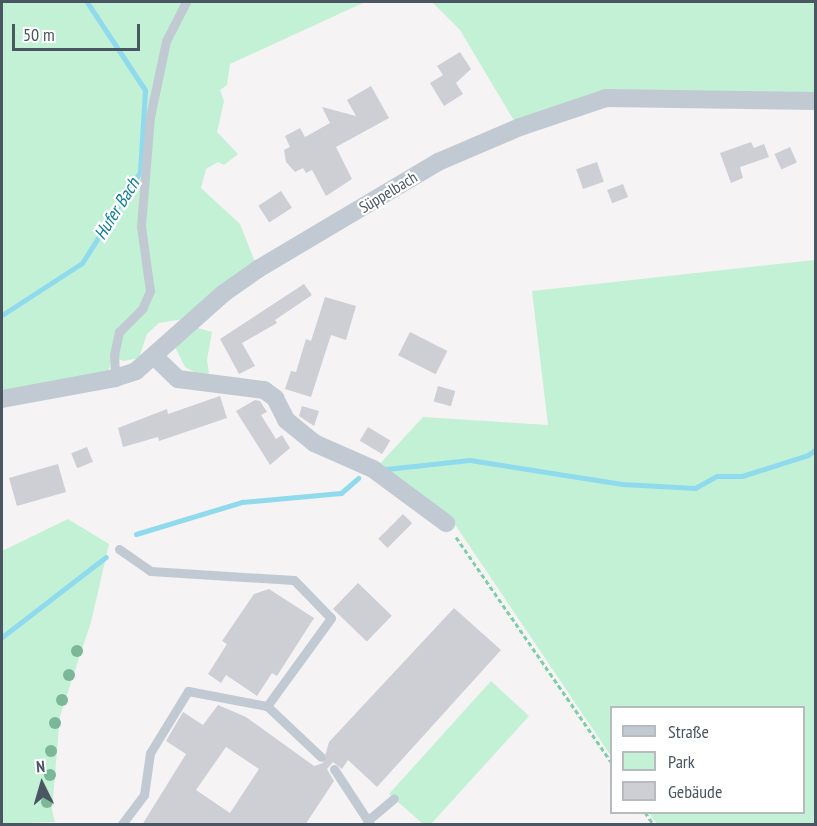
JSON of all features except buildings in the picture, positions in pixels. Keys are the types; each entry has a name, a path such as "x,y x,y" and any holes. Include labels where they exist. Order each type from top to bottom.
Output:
{"street":[{"name":"Süppelbach","path":"2,399 115,378 136,371 224,293 258,269 438,162 520,127 606,98 816,101"},
{"path":"154,356 178,379 264,390 274,398 286,420 314,443 373,470 446,523"}],"lane":[{"path":"115,378 114,355 119,332 142,309 150,291 141,226 150,117 166,41 186,2"},
{"path":"119,549 150,571 294,580 331,618 267,706"},
{"path":"122,825 144,795 150,753 188,691 267,706 321,757"},
{"path":"334,769 369,823 394,798"}],"path":[{"path":"446,523 610,760"}],"green space":[{"path":"2,2 365,2 230,64 227,85 220,90 224,101 217,132 238,154 224,165 218,162 206,169 201,188 240,224 255,262 184,319 159,323 147,334 139,358 124,361 112,357 108,373 2,393"},
{"path":"432,2 815,2 815,95 607,95 516,124 460,30"},
{"path":"815,260 815,824 657,824 650,814 805,814 805,706 610,706 610,755 456,526 377,467 423,417 548,425 532,291"},
{"path":"194,327 212,332 207,360 209,373 200,375 185,367 175,347"},
{"path":"68,519 109,544 91,622 60,716 52,810 55,822 2,824 2,551"},
{"path":"491,681 529,716 431,824 423,824 389,794"}],"waterway":[{"name":"Hufer Bach","path":"2,315 82,263 140,172 145,90 87,2"},
{"path":"386,469 470,460 622,484 695,488 717,476 742,476 808,455 816,449"},
{"path":"136,534 242,502 341,493 358,478"},
{"path":"2,637 106,557"}]}
